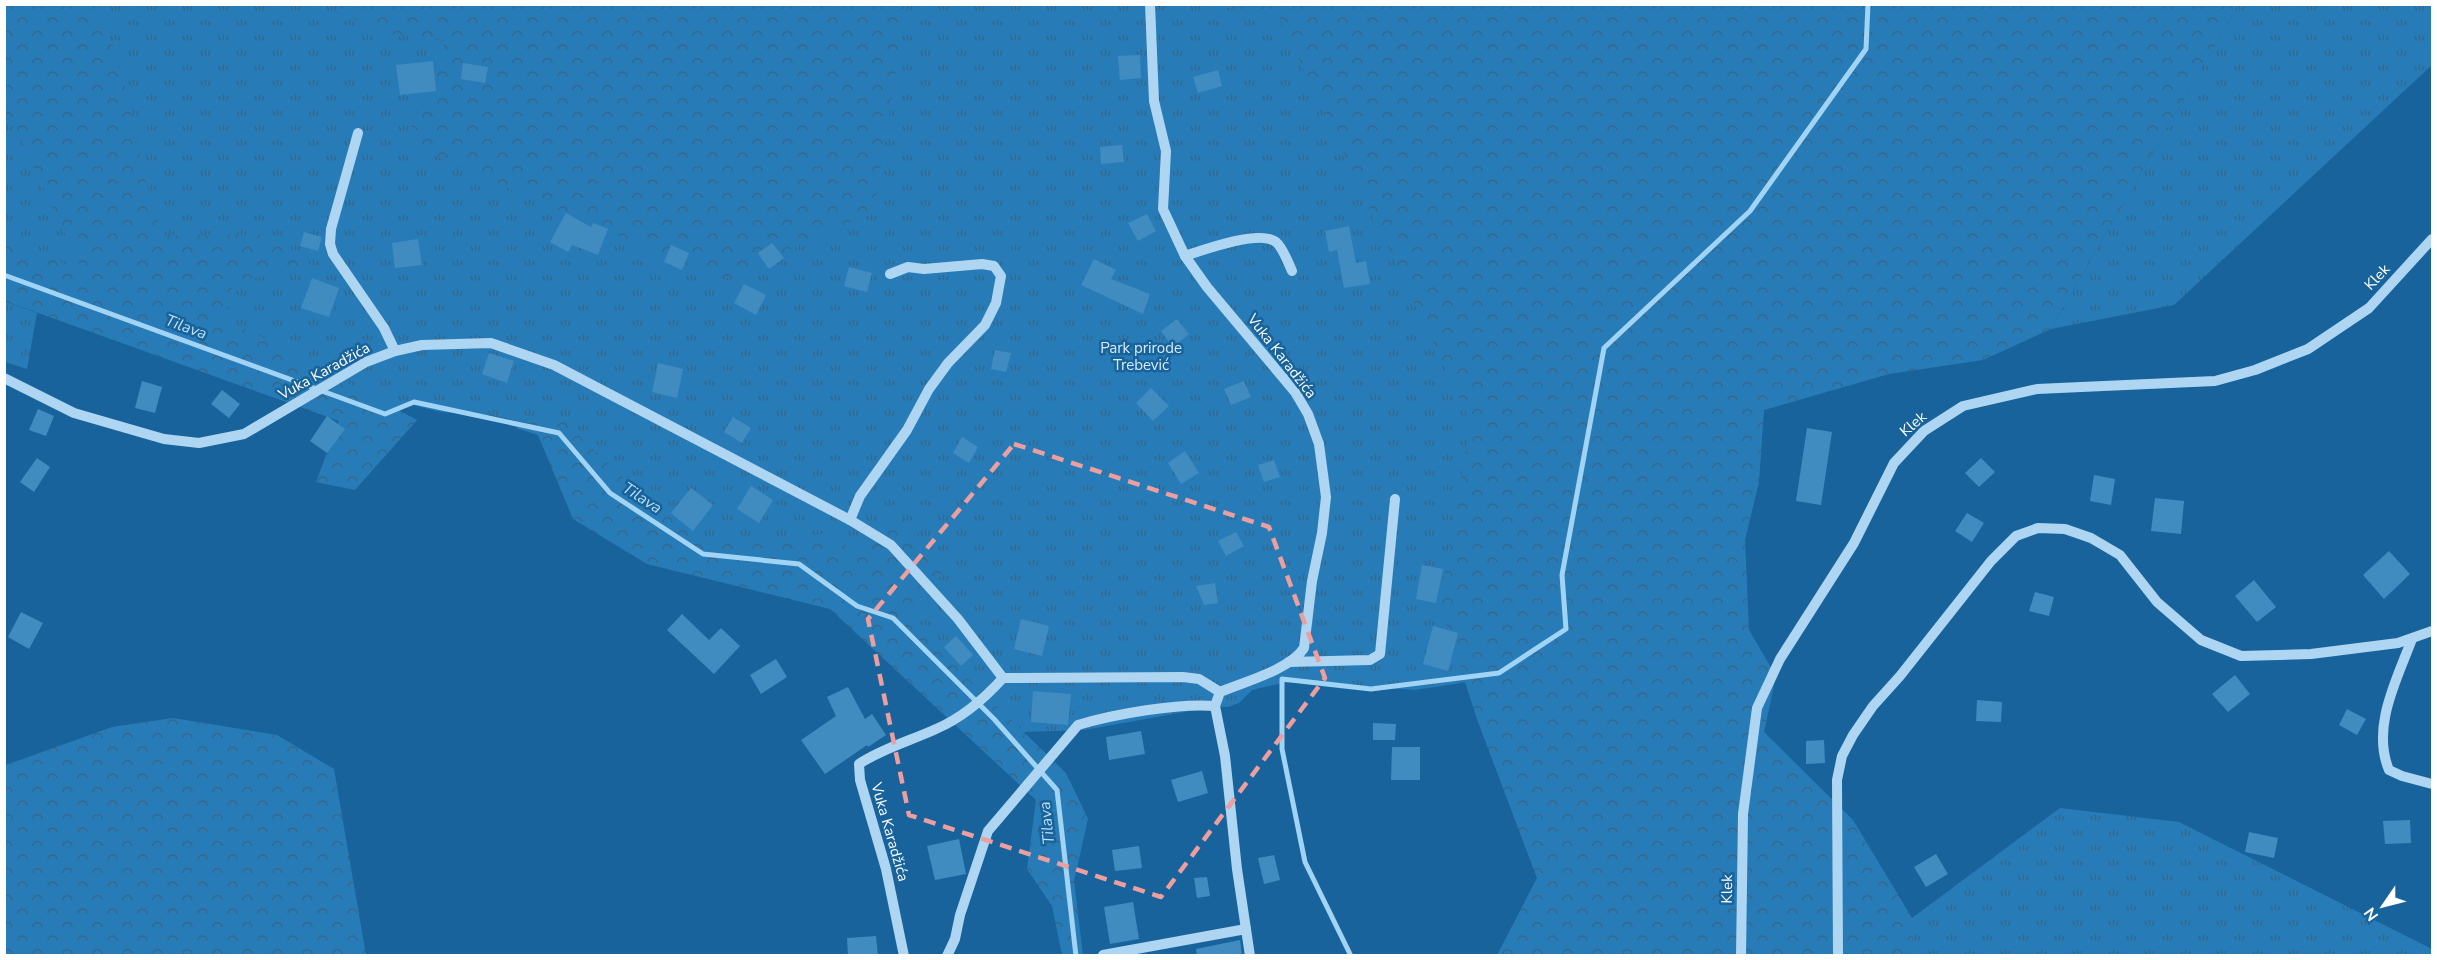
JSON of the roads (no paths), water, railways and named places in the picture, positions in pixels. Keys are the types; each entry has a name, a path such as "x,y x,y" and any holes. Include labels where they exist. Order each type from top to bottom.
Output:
{"street":[{"name":"Vuka Karadžića","path":"1150,4 1154,101 1166,152 1163,209 1185,256 1207,287 1295,392 1308,414 1319,444 1326,496 1304,648 1299,656 1288,662 1220,692"},
{"path":"358,133 331,229 330,244 338,262 384,328 395,351"},
{"path":"1185,256 1222,244 1269,238 1278,243 1292,271"},
{"name":"Klek","path":"1741,956 1743,814 1757,708 1780,659 1854,543 1894,463 1924,431 1963,406 2037,389 2215,381 2255,370 2308,349 2369,308 2433,239"},
{"path":"850,520 860,496 907,430 929,389 948,363 985,326 996,303 1001,276 994,266 982,264 908,267 890,274"},
{"name":"Vuka Karadžića","path":"4,378 74,413 164,439 200,442 244,434 366,362 395,351 422,345 491,343 554,365 850,520 891,545 958,619 1003,678 983,699 939,728 874,754 860,764 860,780 886,869 904,956"},
{"path":"1288,662 1370,660 1380,654 1395,499"},
{"path":"1838,956 1837,780 1842,756 1873,706 1900,676 1991,561 2016,536 2038,528 2065,529 2091,538 2120,555 2157,602 2201,640 2241,656 2311,654 2398,643 2433,631"},
{"path":"2412,639 2383,722 2383,756 2390,770 2402,776 2433,784"},
{"path":"1003,678 1183,677 1199,679 1220,692 1215,706 1225,756 1250,956"},
{"path":"947,956 955,939 960,915 988,831 1078,725 1097,719 1195,704 1215,706"},
{"path":"1103,955 1246,929"}],"waterway":[{"path":"1351,956 1305,862 1282,749 1282,679 1371,689 1499,673 1566,629 1562,575 1604,348 1750,211 1866,49 1868,4"},
{"name":"Tilava","path":"4,275 385,414 414,402 559,433 610,493 703,554 799,564 857,606 893,618 994,719 1057,790 1076,956"}],"park label":[{"name":"Park prirode Trebević","path":"1141,356"}]}
